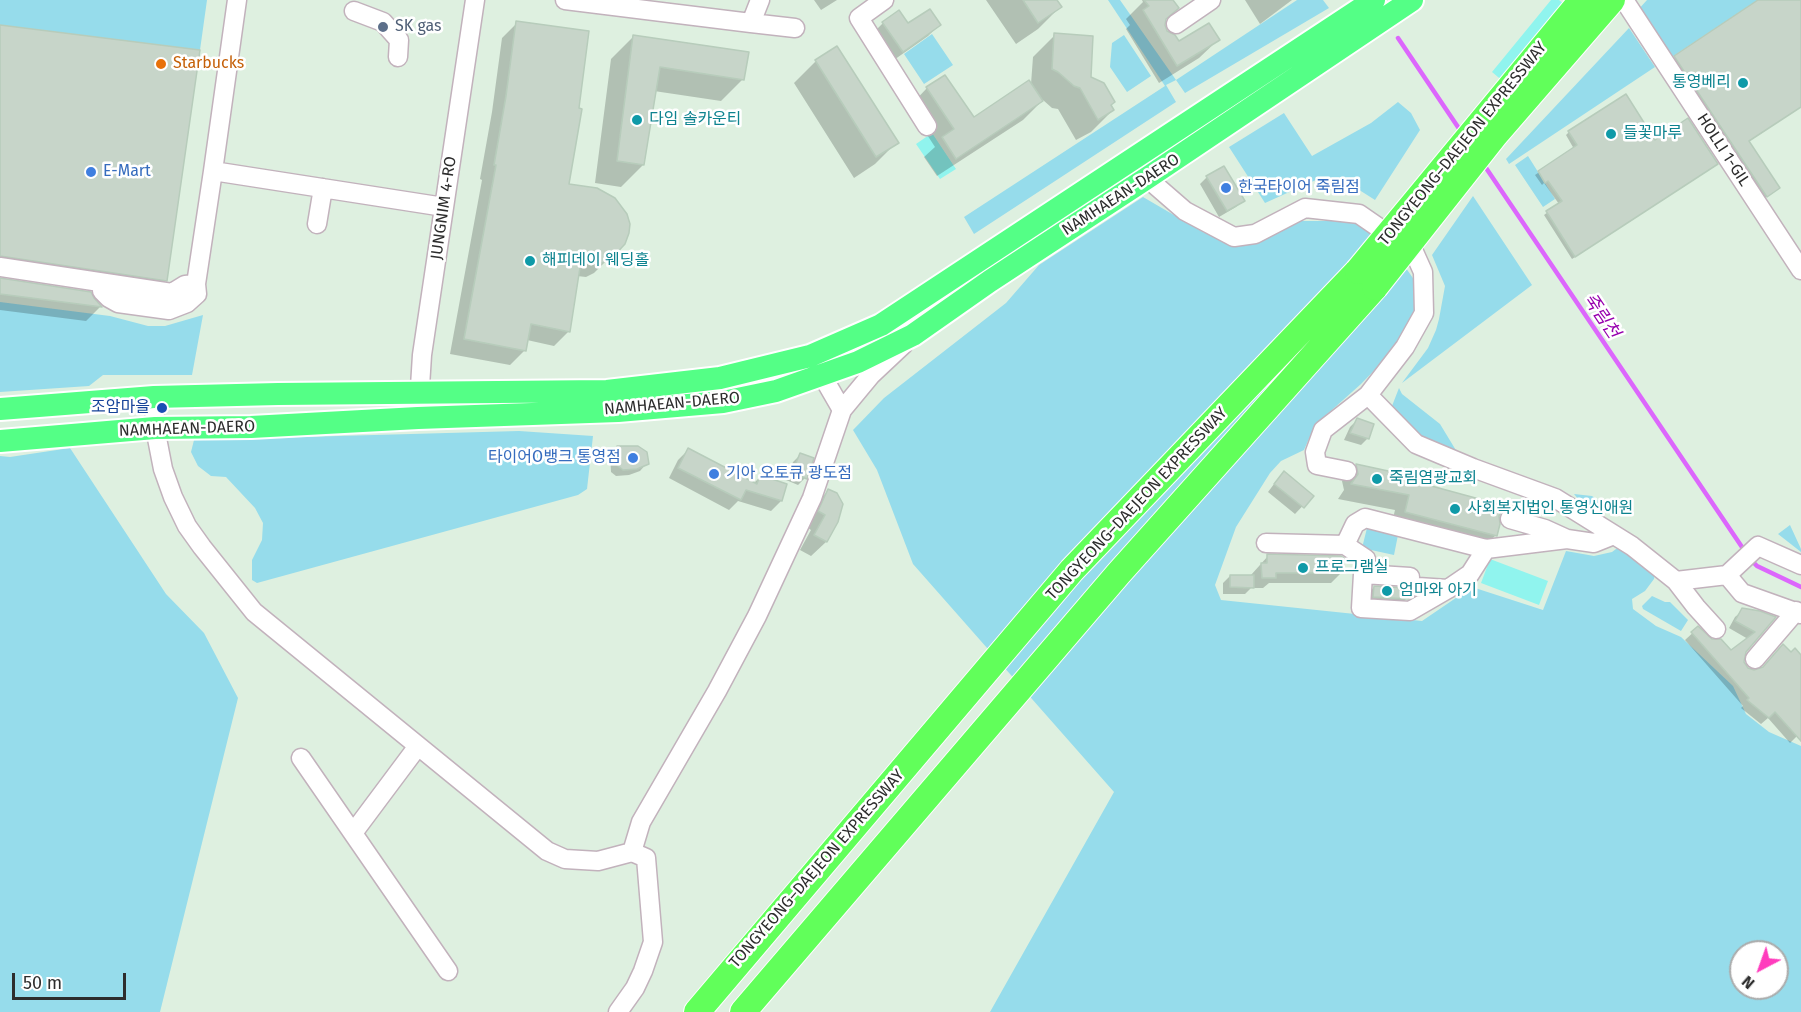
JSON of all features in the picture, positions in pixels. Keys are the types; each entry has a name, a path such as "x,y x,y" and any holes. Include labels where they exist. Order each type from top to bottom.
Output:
{"highway":[{"name":"TONGYEONG–DAEJEON EXPRESSWAY","path":"701,1007 1072,570 1367,279 1582,0"},
{"name":"TONGYEONG–DAEJEON EXPRESSWAY","path":"743,1012 1367,279 1612,0"}],"main road":[{"name":"NAMHAEAN-DAERO","path":"0,409 154,397 607,391 720,378 810,356 881,325 1375,5 1412,0"},
{"name":"NAMHAEAN-DAERO","path":"0,441 155,428 251,427 618,411 723,402 776,391 858,362 913,335 990,281 1148,178 1375,5"}],"street":[{"path":"102,291 108,298 118,303 169,310 188,303 197,294 196,284 237,0"},
{"name":"JUNGNIM 4-RO","path":"418,418 422,355 475,0"},
{"path":"565,0 795,28"},
{"path":"751,23 760,0"},
{"path":"884,0 859,18 927,126"},
{"path":"1176,24 1211,0"},
{"name":"HOLLI 1-GIL","path":"1624,0 1801,270"},
{"path":"354,11 383,22 399,40 398,57"},
{"path":"213,171 444,207"},
{"path":"1148,178 1185,211 1234,237 1255,234 1305,208 1359,214 1414,252 1422,272 1424,313 1405,347 1368,395 1323,430 1315,452 1317,465 1347,471"},
{"path":"317,224 323,188"},
{"path":"0,267 172,292 185,285 196,284"},
{"path":"632,852 641,822 717,691 757,616 812,498 842,410 871,375 913,335"},
{"path":"810,356 842,410"},
{"path":"1368,395 1416,444 1555,498 1632,546 1676,581 1696,608 1716,629"},
{"path":"154,397 155,428 167,483 187,526 254,612 547,851 565,859 597,861 632,852 646,858 652,942 643,971 618,1012"},
{"path":"1345,545 1355,524 1365,518 1486,549 1567,539 1594,543 1614,535"},
{"path":"1510,519 1545,529 1567,539"},
{"path":"1266,543 1345,545 1366,559"},
{"path":"1676,581 1731,572 1758,546 1801,565"},
{"path":"1448,589 1363,574 1361,608 1410,611 1448,589 1470,574 1486,549"},
{"path":"1731,572 1742,593 1798,612 1755,659"},
{"path":"353,833 418,746"},
{"path":"301,758 448,971"}],"shaded area":[{"path":"0,0 207,0 200,50 0,25"},
{"path":"1108,0 1120,0 1176,80 1166,85 1176,102 974,234 964,217 1165,86"},
{"path":"1297,0 1323,0 1329,8 1185,93 1176,80"},
{"path":"1551,0 1559,0 1598,32 1535,108 1492,72"},
{"path":"1647,0 1758,0 1669,59 1637,11"},
{"path":"1629,28 1655,67 1509,164 1506,159"},
{"path":"932,34 953,65 924,84 904,54"},
{"path":"1124,35 1151,76 1127,92 1110,67 1112,43"},
{"path":"1398,102 1411,113 1420,130 1375,200 1353,186 1316,180 1265,203 1229,147 1284,113 1312,156 1371,123"},
{"path":"932,133 956,169 940,179 916,144"},
{"path":"1528,156 1555,199 1543,207 1515,165"},
{"path":"1473,196 1532,285 1402,383 1428,348 1439,319 1445,286 1432,255"},
{"path":"1143,197 1203,232 1230,244 1298,221 1349,221 1368,227 1394,251 1415,281 1416,315 1392,352 1361,384 1315,425 1304,450 1281,461 1270,473 1236,527 1215,585 1221,600 1422,621 1472,587 1543,610 1566,551 1594,556 1612,552 1620,546 1655,571 1654,579 1645,591 1632,599 1633,609 1656,626 1681,637 1733,686 1746,714 1769,732 1801,746 1801,1012 990,1012 1114,792 913,564 877,470 853,430 884,398 1006,303 1039,265"},
{"path":"0,302 110,316 148,326 165,326 203,315 192,375 103,375 89,386 0,392"},
{"path":"1399,388 1402,394 1440,424 1457,452 1423,440 1396,415 1392,406"},
{"path":"519,431 593,436 587,489 578,495 257,583 252,580 252,560 262,540 263,523 255,508 226,477 211,476 198,466 191,452 194,440"},
{"path":"70,448 166,594 204,633 238,698 160,1012 0,1012 0,456 10,457"},
{"path":"1574,494 1592,496 1609,508 1598,509 1579,500"},
{"path":"1790,525 1801,549 1801,552 1778,534"},
{"path":"1367,528 1398,535 1394,555 1362,548"},
{"path":"1490,559 1548,581 1539,605 1481,583"},
{"path":"1652,596 1670,602 1688,620 1681,631 1643,609 1642,606"}],"building":[{"path":"1023,0 1057,0 1062,7 1038,23"},
{"path":"1144,0 1173,0 1179,8 1166,19 1165,25 1167,31 1175,35 1179,41 1209,23 1220,40 1177,66 1143,10 1149,6"},
{"name":"통영베리","path":"1758,0 1801,0 1801,107 1749,141 1780,188 1767,197 1674,56"},
{"path":"930,9 941,25 903,52 882,22 899,10 908,23"},
{"name":"해피데이 웨딩홀","path":"516,21 589,31 579,108 582,109 569,184 597,188 615,198 627,214 630,224 625,244 611,259 602,263 581,261 570,332 531,324 526,351 464,339 496,165 494,165"},
{"name":"E-Mart","path":"0,25 200,50 167,281 0,256"},
{"path":"1054,33 1093,36 1091,77 1104,83 1115,102 1111,105 1114,110 1098,120 1080,88 1052,69"},
{"name":"다임 솔카운티","path":"633,35 749,52 744,80 660,67 644,165 617,161"},
{"path":"837,46 899,143 876,157 815,60"},
{"path":"945,75 974,117 1029,80 1043,101 956,159 942,137 954,129 926,87"},
{"path":"1626,94 1655,140 1688,118 1718,164 1575,257 1546,211 1562,201 1548,181 1545,183 1538,171 1577,145 1568,131"},
{"name":"한국타이어 죽림점","path":"1224,166 1245,201 1227,211 1206,176"},
{"path":"0,278 91,292 102,307 0,294"},
{"path":"1357,418 1374,424 1369,439 1350,433"},
{"name":"타이어O뱅크 통영점","path":"617,446 638,446 647,452 649,464 637,469 623,470 617,465"},
{"name":"기아 오토큐 광도점","path":"688,448 757,484 760,475 787,484 782,501 746,490 741,500 678,468"},
{"path":"800,453 814,458 807,479 792,473"},
{"name":"사회복지법인 통영신애원","path":"1356,464 1402,474 1402,478 1505,506 1499,516 1497,536 1405,512 1409,495 1351,484 1358,474"},
{"path":"1284,471 1314,496 1304,508 1274,484"},
{"path":"828,489 837,493 843,504 838,522 827,542 814,535 825,515 818,511"},
{"name":"프로그램실","path":"1267,554 1341,556 1344,558 1344,573 1276,573 1276,578 1262,578 1261,563 1267,563"},
{"path":"1230,575 1254,575 1254,588 1230,587"},
{"path":"1374,586 1407,588 1409,599 1373,597"},
{"path":"1742,608 1776,617 1746,652 1744,662 1748,668 1754,670 1763,667 1783,644 1791,652 1795,648 1801,655 1801,741 1775,712 1769,718 1747,700 1749,698 1691,632 1698,626 1712,639 1721,639 1731,650 1755,632 1735,621"}],"waterway":[{"name":"죽림천","path":"1398,38 1462,133"},
{"name":"죽림천","path":"1482,162 1746,553"},
{"name":"죽림천","path":"1751,560 1757,566 1801,587"}],"place":[{"name":"SK gas","path":"383,27"},
{"name":"Starbucks","path":"161,64"},
{"name":"통영베리","path":"1743,83"},
{"name":"다임 솔카운티","path":"637,120"},
{"name":"들꽃마루","path":"1611,134"},
{"name":"E-Mart","path":"91,172"},
{"name":"한국타이어 죽림점","path":"1226,188"},
{"name":"해피데이 웨딩홀","path":"530,261"},
{"name":"조암마을","path":"162,408"},
{"name":"타이어O뱅크 통영점","path":"633,458"},
{"name":"기아 오토큐 광도점","path":"714,474"},
{"name":"죽림염광교회","path":"1377,479"},
{"name":"사회복지법인 통영신애원","path":"1455,509"},
{"name":"프로그램실","path":"1303,568"},
{"name":"엄마와 아기","path":"1387,591"}]}
